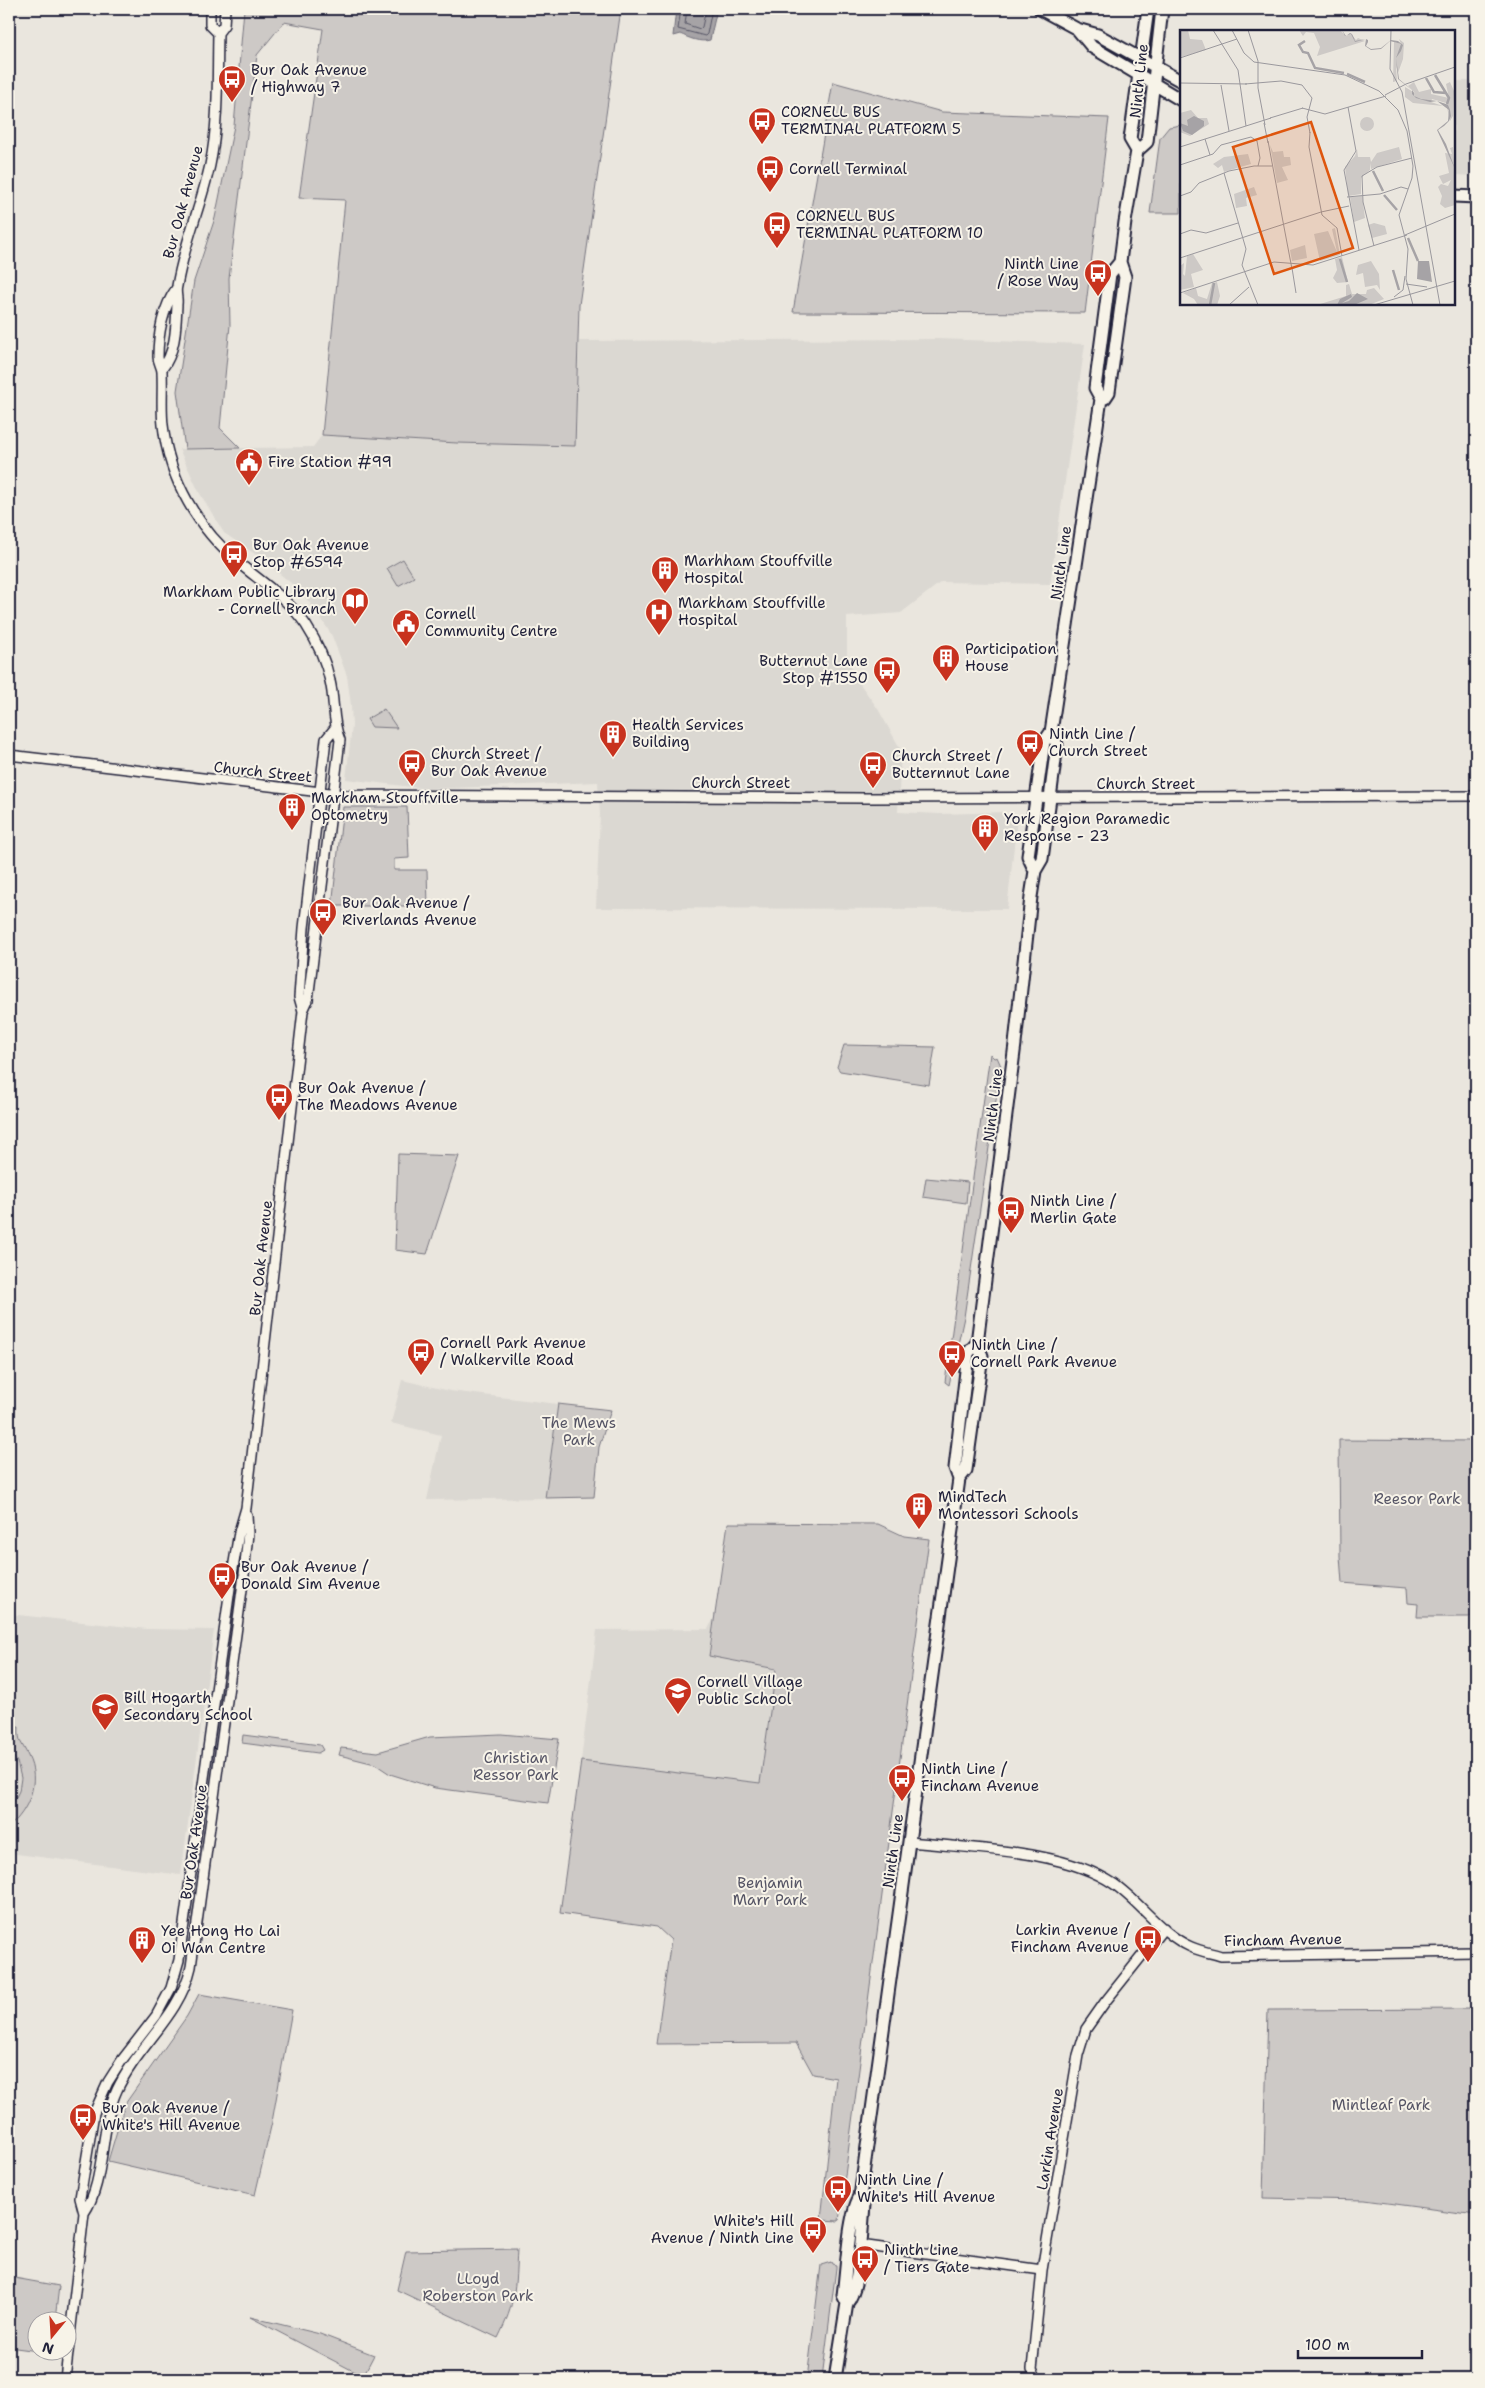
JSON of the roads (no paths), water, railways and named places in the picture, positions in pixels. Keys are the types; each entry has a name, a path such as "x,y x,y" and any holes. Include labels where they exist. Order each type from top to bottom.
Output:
{"main road":[{"path":"1040,9 1077,29 1098,35 1180,80"},
{"name":"Ninth Line","path":"1035,871 1028,856 1035,797 1044,742 1051,732 1101,399 1109,392 1116,350 1125,277 1120,262 1137,151 1130,139 1148,9"},
{"name":"Ninth Line","path":"1137,151 1147,142 1154,66 1162,9"},
{"path":"1077,29 1092,48 1180,99"},
{"path":"1455,196 1476,197"},
{"name":"Ninth Line","path":"835,2379 847,2303 843,2295 855,2202 860,2197 959,1479 966,1470 982,1356 977,1343 1035,871 1042,859 1058,745 1051,732"},
{"name":"Ninth Line","path":"847,2303 853,2297 860,2245 864,2204 860,2197"}],"street":[{"name":"Bur Oak Avenue","path":"210,9 210,26 218,32"},
{"name":"Bur Oak Avenue","path":"65,2379 84,2214 80,2198 94,2113 117,2067 156,2016 171,1988 179,1960 231,1581 239,1532 246,1508 303,1011 308,1000 340,740 335,728 330,681 322,657 307,627 286,602 217,543 199,522 181,491 169,457 163,426 162,370 158,360 166,303 176,289 210,166 214,140 218,32 224,25 225,9"},
{"name":"Bur Oak Avenue","path":"162,370 169,360 172,348 178,302 176,289"},
{"name":"Bur Oak Avenue","path":"303,1011 299,998 303,941 326,739 335,728"},
{"name":"Church Street","path":"9,755 334,794 509,797 1050,798 1476,796"},
{"name":"Bur Oak Avenue","path":"84,2214 93,2200 108,2113 118,2089 176,2007 191,1967 244,1575 248,1533 246,1508"},
{"name":"Fincham Avenue","path":"910,1842 1047,1857 1082,1867 1114,1884 1164,1928 1191,1947 1221,1956 1476,1952"},
{"name":"Larkin Avenue","path":"1037,2379 1032,2368 1042,2270 1078,2055 1086,2029 1164,1928"},
{"path":"860,2245 1042,2270"}],"water":[{"path":"676,9 717,9 710,40 698,40 680,34 673,36"}],"place":[{"name":"Bur Oak Avenue / Highway 7","path":"232,103"},
{"name":"CORNELL BUS TERMINAL PLATFORM 5","path":"762,145"},
{"name":"Cornell Terminal","path":"770,193"},
{"name":"CORNELL BUS TERMINAL PLATFORM 10","path":"777,249"},
{"name":"Ninth Line / Rose Way","path":"1098,297"},
{"name":"Fire Station #99","path":"249,486"},
{"name":"Bur Oak Avenue Stop #6594","path":"234,578"},
{"name":"Marhham Stouffville Hospital","path":"665,594"},
{"name":"Markham Public Library - Cornell Branch","path":"355,625"},
{"name":"Markham Stouffville Hospital","path":"659,636"},
{"name":"Cornell Community Centre","path":"406,647"},
{"name":"Participation House","path":"946,682"},
{"name":"Butternut Lane Stop #1550","path":"887,694"},
{"name":"Health Services Building","path":"613,758"},
{"name":"Ninth Line / Church Street","path":"1030,767"},
{"name":"Church Street / Bur Oak Avenue","path":"412,787"},
{"name":"Church Street / Butternnut Lane","path":"873,789"},
{"name":"Markham Stouffville Optometry","path":"292,831"},
{"name":"York Region Paramedic Response - 23","path":"985,852"},
{"name":"Bur Oak Avenue / Riverlands Avenue","path":"323,936"},
{"name":"Bur Oak Avenue / The Meadows Avenue","path":"279,1121"},
{"name":"Ninth Line / Merlin Gate","path":"1011,1234"},
{"name":"Cornell Park Avenue / Walkerville Road","path":"421,1376"},
{"name":"Ninth Line / Cornell Park Avenue","path":"952,1378"},
{"name":"MindTech Montessori Schools","path":"919,1530"},
{"name":"Bur Oak Avenue / Donald Sim Avenue","path":"222,1600"},
{"name":"Cornell Village Public School","path":"678,1715"},
{"name":"Bill Hogarth Secondary School","path":"105,1731"},
{"name":"Ninth Line / Fincham Avenue","path":"902,1802"},
{"name":"Larkin Avenue / Fincham Avenue","path":"1148,1963"},
{"name":"Yee Hong Ho Lai Oi Wan Centre","path":"142,1964"},
{"name":"Bur Oak Avenue / White's Hill Avenue","path":"83,2141"},
{"name":"Ninth Line / White's Hill Avenue","path":"838,2213"},
{"name":"White's Hill Avenue / Ninth Line","path":"813,2254"},
{"name":"Ninth Line / Tiers Gate","path":"865,2283"}],"park label":[{"name":"The Mews Park","path":"579,1432"},
{"name":"Reesor Park","path":"1417,1499"},
{"name":"Christian Ressor Park","path":"516,1766"},
{"name":"Benjamin Marr Park","path":"770,1892"},
{"name":"Mintleaf Park","path":"1381,2105"},
{"name":"LLoyd Roberston Park","path":"478,2288"}]}
